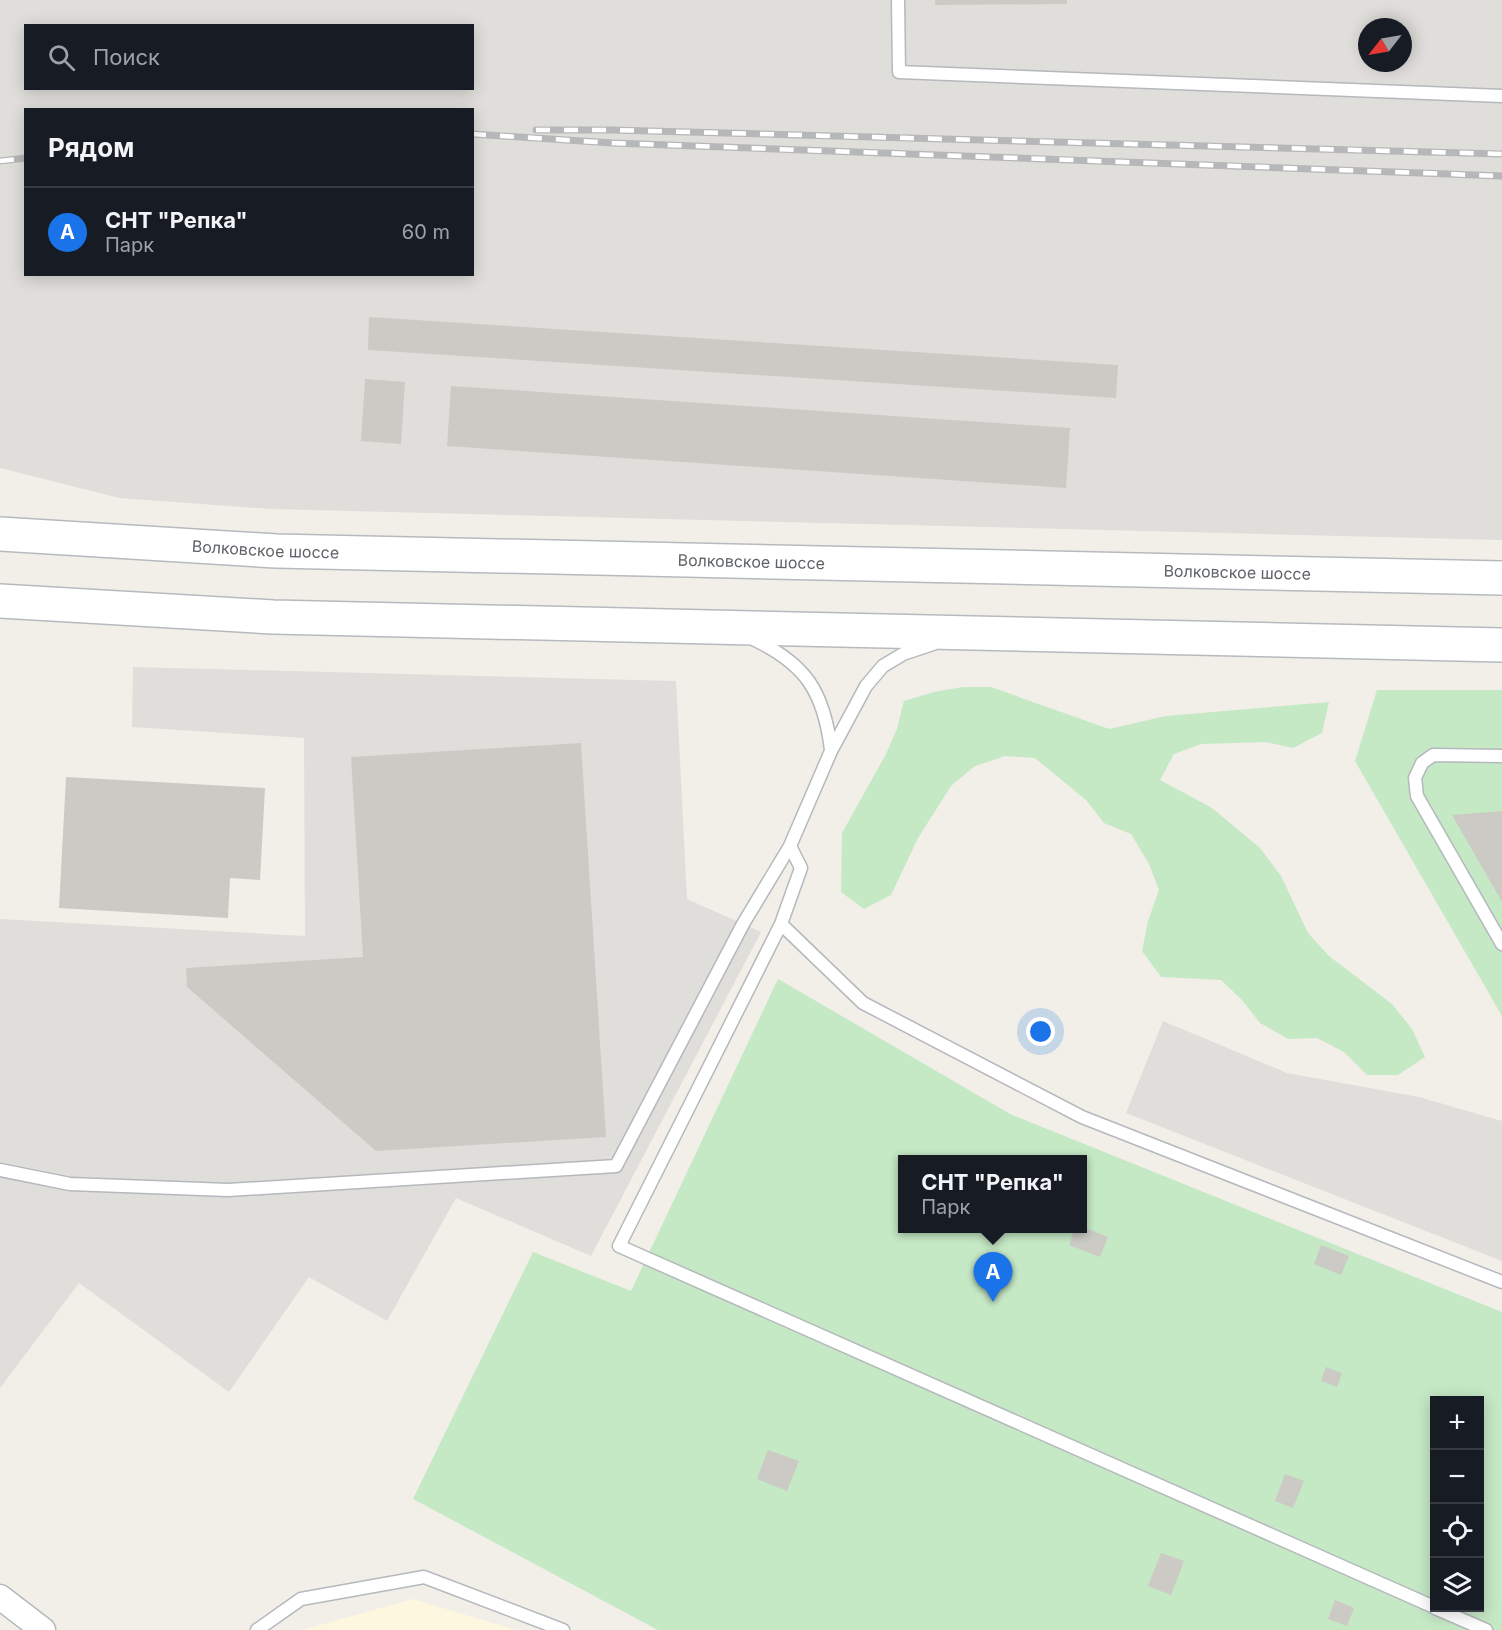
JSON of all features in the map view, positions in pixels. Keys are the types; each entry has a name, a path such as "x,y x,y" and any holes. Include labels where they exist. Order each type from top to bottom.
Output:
{"main road":[{"name":"Волковское шоссе","path":"0,534 276,550 1502,578"},
{"path":"0,601 273,617 1502,645"}],"street":[{"path":"0,1597 43,1630"}],"lane":[{"path":"898,0 899,72 1502,96"},
{"path":"730,628 776,650 803,672 818,694 828,722 831,751"},
{"path":"0,1170 70,1184 228,1190 616,1166 743,924 789,846 831,751 866,686 883,666 903,654 969,633"},
{"path":"1502,756 1433,755 1422,763 1415,778 1417,796 1502,945"},
{"path":"789,846 801,868 781,924 620,1246 1430,1605"},
{"path":"781,924 863,1003 1082,1117 1502,1282"},
{"path":"257,1630 301,1599 424,1577 563,1630"},
{"path":"1446,1612 1486,1630"}],"shaded area":[{"path":"0,0 1502,0 1502,540 270,509 119,498 0,468"},
{"path":"133,667 676,681 687,899 761,932 591,1256 456,1198 387,1321 309,1277 229,1392 79,1283 0,1388 0,919 305,936 304,738 132,727"},
{"path":"1163,1021 1287,1073 1419,1097 1502,1121 1502,1261 1126,1113"},
{"path":"413,1599 516,1630 302,1630"}],"green space":[{"path":"963,687 991,687 1109,729 1166,716 1329,702 1322,733 1293,748 1266,742 1201,744 1174,754 1160,780 1212,808 1260,848 1281,876 1308,933 1329,956 1392,1004 1412,1029 1425,1057 1398,1075 1367,1075 1344,1052 1317,1038 1288,1039 1260,1023 1242,1000 1221,980 1161,977 1142,951 1148,921 1159,890 1149,864 1131,834 1104,823 1086,800 1035,758 1005,756 975,766 951,786 918,838 891,895 864,909 841,892 842,833 886,754 897,729 904,701 934,692"},
{"path":"1377,690 1502,690 1502,1016 1355,761"},
{"path":"778,979 1012,1115 1502,1312 1502,1630 658,1630 413,1499 533,1252 631,1291"}],"building":[{"path":"935,0 1067,0 1067,4 935,5"},
{"path":"369,317 1118,365 1116,398 368,350"},
{"path":"365,379 405,382 401,444 361,441"},
{"path":"451,386 1070,428 1066,488 447,446"},
{"path":"581,743 606,1137 376,1151 187,987 186,968 363,957 351,757"},
{"path":"66,777 265,788 260,880 230,878 228,918 59,908"},
{"path":"1502,811 1502,902 1452,815"},
{"path":"1087,1229 1108,1237 1100,1257 1069,1245 1073,1233 1087,1233"},
{"path":"1321,1245 1349,1256 1341,1275 1314,1264"},
{"path":"1326,1367 1342,1373 1337,1387 1321,1381"},
{"path":"768,1450 799,1461 787,1491 757,1479"},
{"path":"1285,1474 1304,1481 1293,1508 1275,1501"},
{"path":"1161,1553 1184,1561 1171,1595 1148,1586"},
{"path":"1335,1600 1354,1608 1347,1626 1328,1619"}],"railway":[{"path":"536,130 612,130 1502,154"},
{"path":"474,134 613,143 1502,176"},
{"path":"0,161 24,158"}],"place":[{"name":"СНТ \"Репка\"","path":"993,1302"}]}
